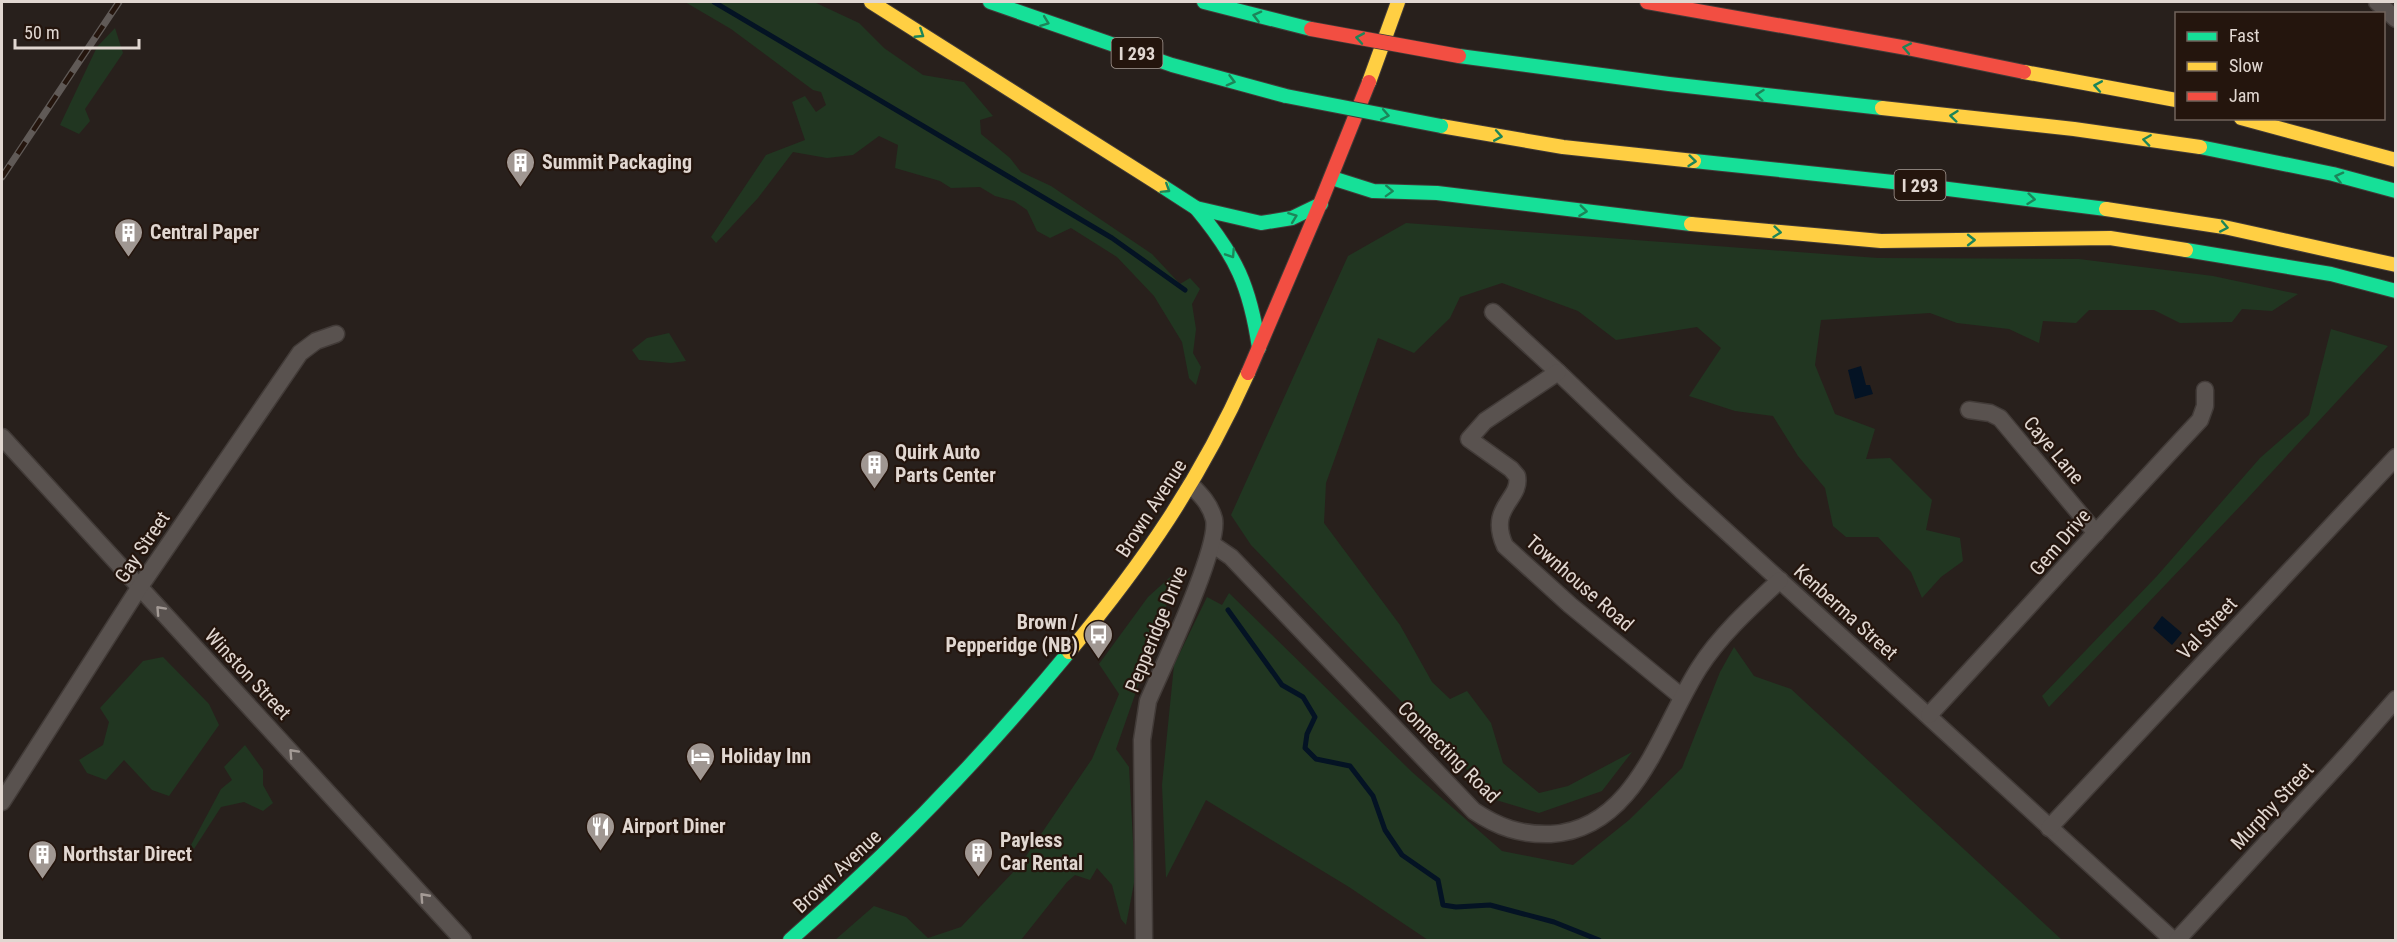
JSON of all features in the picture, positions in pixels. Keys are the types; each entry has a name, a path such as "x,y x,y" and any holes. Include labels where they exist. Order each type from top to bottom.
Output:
{"main road":[{"path":"871,2 1196,208 1221,237 1238,264 1250,293 1259,348"},
{"name":"I 293","path":"990,2 1172,65 1286,96 1441,126 1563,147 1893,182 2133,212 2224,226 2396,265"},
{"path":"1204,2 1311,29 1459,56 1687,88 2068,129 2190,146 2279,163 2396,191"},
{"name":"Brown Avenue","path":"790,940 895,844 1009,723 1101,614 1130,576 1191,485 1235,403 1321,204 1370,82 1398,2"},
{"path":"1647,2 1907,48 2175,100"},
{"path":"2248,120 2396,160"},
{"path":"1332,178 1373,191 1437,193 1658,221 1815,236 1881,240 2110,238 2300,268 2396,291"},
{"path":"1196,208 1261,223 1292,218 1321,204"}],"street":[{"path":"2377,2 2396,19"},
{"name":"Kenberma Street","path":"1493,312 1681,490 1929,715 2049,828 2175,940"},
{"name":"Gay Street","path":"2,802 140,588 300,353 316,341 336,334"},
{"name":"Townhouse Road","path":"1558,372 1485,421 1469,439 1511,469 1517,476 1516,488 1501,511 1499,520 1501,537 1505,546 1570,605 1682,697"},
{"name":"Gem Drive","path":"1929,715 2039,598 2200,420 2205,406 2205,390"},
{"name":"Caye Lane","path":"1969,410 1990,413 2000,418 2096,533"},
{"name":"Winston Street","path":"2,437 463,940"},
{"name":"Val Street","path":"2049,828 2396,457"},
{"name":"Pepperidge Drive","path":"1149,940 1142,740 1144,720 1148,701 1212,544 1214,520 1209,504 1191,485"},
{"name":"Connecting Road","path":"1212,544 1231,557 1474,811 1507,830 1525,833 1558,833 1590,824 1606,814 1633,786 1700,666 1725,635 1780,580"},
{"name":"Murphy Street","path":"2175,940 2394,704"}],"green space":[{"path":"685,2 814,2 859,23 884,48 923,75 964,82 993,116 980,120 981,134 1010,158 1021,172 1051,186 1152,254 1180,284 1190,278 1200,289 1192,304 1196,329 1193,353 1201,367 1196,385 1189,378 1182,342 1154,296 1117,257 1071,228 1050,238 1037,231 1027,210 1014,201 995,196 980,187 951,188 940,181 895,168 898,145 879,136 853,155 827,158 793,152 758,198 716,243 711,237 766,155 805,140 792,102 805,96 816,112 826,105 821,92 813,90 731,29"},
{"path":"115,28 123,53 85,109 90,121 79,134 60,125 97,47"},
{"path":"1406,223 1878,258 2079,259 2213,276 2298,294 2272,311 2242,309 2232,322 2180,323 2154,310 2089,310 2076,323 2043,321 2039,343 2009,329 1957,323 1930,313 1821,320 1815,365 1835,414 1875,429 1866,459 1890,458 1932,500 1926,530 1960,538 1963,561 1941,577 1922,598 1911,572 1878,537 1846,537 1833,526 1825,488 1798,456 1773,416 1735,411 1689,396 1721,348 1697,327 1616,340 1578,311 1502,283 1460,297 1450,318 1414,353 1378,338 1326,483 1324,523 1400,625 1432,682 1450,699 1467,691 1491,723 1503,763 1539,793 1568,786 1632,752 1602,791 1539,813 1496,800 1251,545 1231,515 1348,256"},
{"path":"2331,329 2388,346 2246,500 2049,707 2042,696 2157,576 2260,458 2309,415"},
{"path":"669,333 686,361 671,363 639,360 632,350 647,338"},
{"path":"1179,569 1116,749 1129,767 1135,878 1126,925 1121,919 1112,885 1097,868 1090,880 1075,875 1067,882 1021,940 835,940 874,906 906,917 928,938 961,927 1020,865 1092,759 1119,694 1099,664 1148,597"},
{"path":"1229,593 1412,772 1502,851 1573,865 1629,820 1682,768 1720,672 1734,647 1754,676 1791,689 2062,940 1428,940 1349,887 1206,800 1166,878 1162,785 1174,665 1207,597 1222,605"},
{"path":"163,657 209,704 219,725 169,796 152,790 124,760 106,780 87,773 79,760 103,745 109,722 100,708 143,661"},
{"path":"245,745 263,770 263,785 273,803 263,811 244,802 221,807 194,849 191,845 221,789 232,780 224,767"}],"water":[{"path":"1861,366 1866,385 1870,385 1873,394 1855,399 1848,370"},
{"path":"2162,616 2182,633 2172,645 2153,628"}],"waterway":[{"path":"714,2 1112,238 1185,290"},
{"path":"1228,610 1282,685 1303,697 1315,717 1307,734 1305,748 1316,759 1350,766 1373,796 1385,830 1402,855 1438,880 1443,905 1456,907 1490,905 1554,922 1599,940"}],"railway":[{"path":"2,177 119,2"}],"traffic: fast":[{"path":"990,2 1172,65 1286,96"},
{"path":"1204,2 1311,29"},
{"path":"1459,56 1669,84 1882,108"},
{"path":"1286,96 1441,126"},
{"path":"2200,147 2333,174 2396,191"},
{"path":"1694,161 1893,182 2106,209"},
{"path":"1332,178 1373,191 1437,193 1691,224"},
{"path":"1162,186 1196,208 1261,223 1292,218 1321,204"},
{"path":"1196,208 1221,241 1239,273 1251,307 1259,348"},
{"path":"2186,250 2331,274 2396,291"},
{"path":"790,940 828,907 936,802 1069,652"}],"traffic: slow":[{"path":"871,2 1162,186"},
{"path":"1369,82 1398,2"},
{"path":"2024,72 2175,100"},
{"path":"1882,108 2074,129 2200,147"},
{"path":"2248,120 2396,160"},
{"path":"1441,126 1563,147 1694,161"},
{"path":"2106,209 2224,227 2396,265"},
{"path":"1691,224 1881,241 2110,238 2186,250"},
{"path":"1069,652 1122,585 1169,519 1210,449 1248,373"}],"traffic: jam":[{"path":"1647,2 1907,48 2024,72"},
{"path":"1311,29 1459,56"},
{"path":"1248,373 1369,82"}],"place":[{"name":"Summit Packaging","path":"521,188"},
{"name":"Central Paper","path":"129,258"},
{"name":"Quirk Auto Parts Center","path":"874,490"},
{"name":"Brown / Pepperidge (NB)","path":"1099,660"},
{"name":"Holiday Inn","path":"700,782"},
{"name":"Airport Diner","path":"601,852"},
{"name":"Payless Car Rental","path":"979,878"},
{"name":"Northstar Direct","path":"42,880"}]}
